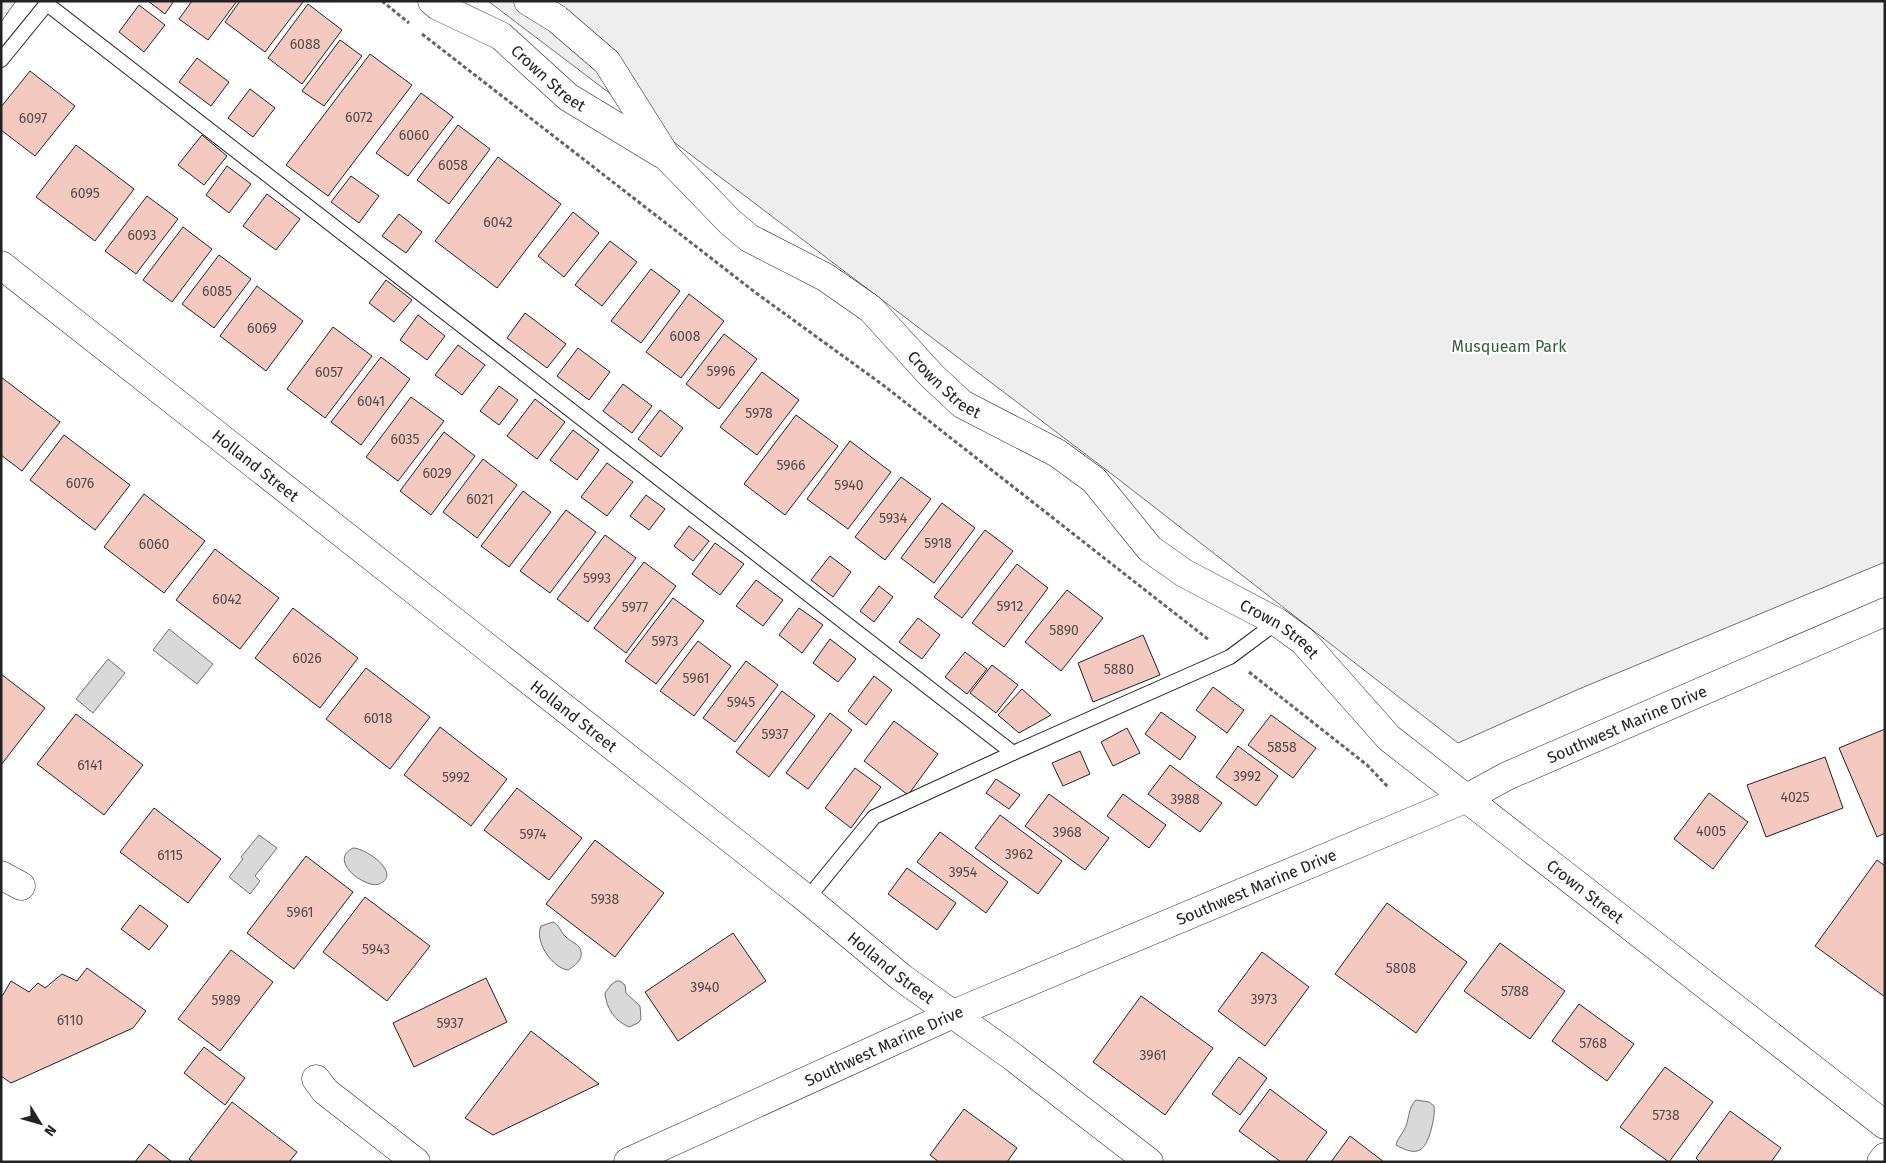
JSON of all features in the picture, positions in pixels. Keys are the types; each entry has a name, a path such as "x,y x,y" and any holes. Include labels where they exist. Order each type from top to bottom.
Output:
{"street":[{"name":"Crown Street","path":"432,1 438,6 501,36 568,97 666,156"},
{"name":"Crown Street","path":"528,1 557,20 607,62 666,156 730,222 749,238 825,278 871,309 931,376 962,404 1057,453 1094,480 1150,549 1184,573 1277,622 1303,641 1389,738 1885,1125"},
{"name":"Holland Street","path":"1,265 807,899 902,978 1013,1058 1149,1162"},
{"name":"Southwest Marine Drive","path":"628,1162 953,1014 1465,798 1507,776 1885,612"},
{"path":"316,1079 325,1091 416,1162"},
{"path":"1881,1162 1885,1157"}],"lane":[{"path":"1,60 48,2 1013,753"},
{"path":"807,899 874,817 1230,657 1277,622"}],"path":[{"path":"382,1 410,24"},
{"path":"417,29 756,293 891,391 1367,765 1389,788"}],"green space":[{"path":"1,1 16,1 1,22"},
{"name":"Musqueam Park","path":"488,1 1885,1 1885,562 1579,689 1458,743 1113,475"}],"shaded area":[{"path":"169,629 213,664 197,684 153,650"},
{"path":"108,659 125,673 93,713 76,699"},
{"path":"259,835 277,848 255,876 260,881 250,894 229,877 243,859 241,857"},
{"path":"353,848 366,852 380,862 387,874 385,880 379,884 373,884 351,873 344,860 346,853"},
{"path":"553,922 581,951 579,960 568,970 556,964 542,946 539,932 541,926"},
{"path":"616,981 620,981 625,985 626,993 640,1006 641,1019 638,1023 629,1027 616,1018 607,1004 605,993"},
{"path":"1416,1100 1429,1102 1434,1106 1434,1118 1429,1137 1423,1148 1409,1151 1396,1145 1406,1126 1411,1107"}],"building":[{"path":"148,1 174,1 165,14"},
{"path":"192,1 237,1 208,40 179,19"},
{"path":"240,1 303,2 265,52 225,22"},
{"path":"308,4 342,30 302,84 268,58"},
{"path":"139,5 165,25 144,52 119,32"},
{"path":"340,40 362,56 324,106 302,91"},
{"path":"370,54 412,85 328,196 286,165"},
{"path":"197,58 229,82 211,106 179,82"},
{"path":"30,71 75,106 35,156 1,130 1,107"},
{"path":"250,89 275,108 253,137 228,118"},
{"path":"421,93 453,117 408,176 376,153"},
{"path":"458,125 490,149 449,204 417,180"},
{"path":"202,135 227,156 204,185 178,165"},
{"path":"76,145 134,189 95,241 36,197"},
{"path":"498,157 561,204 497,288 435,241"},
{"path":"227,166 251,184 229,213 206,195"},
{"path":"351,176 379,196 359,223 331,202"},
{"path":"267,194 300,219 276,250 243,226"},
{"path":"147,196 178,219 136,274 105,251"},
{"path":"573,212 599,233 564,277 538,256"},
{"path":"399,214 422,232 406,253 382,236"},
{"path":"183,227 212,249 172,302 143,280"},
{"path":"610,241 637,262 602,306 575,285"},
{"path":"219,255 251,279 214,328 182,304"},
{"path":"651,269 680,291 641,343 611,321"},
{"path":"386,280 412,300 394,322 369,303"},
{"path":"257,286 303,321 266,371 220,336"},
{"path":"689,294 724,321 681,378 646,352"},
{"path":"525,313 566,344 547,368 507,338"},
{"path":"418,315 445,336 427,360 400,340"},
{"path":"333,327 372,356 325,418 287,389"},
{"path":"724,334 757,359 719,409 686,384"},
{"path":"458,345 485,365 462,395 435,375"},
{"path":"578,348 610,372 589,400 557,376"},
{"path":"381,357 410,379 361,445 331,422"},
{"path":"762,372 799,400 757,455 720,427"},
{"path":"1,377 60,422 22,471 1,455"},
{"path":"623,384 652,406 632,433 603,411"},
{"path":"499,386 518,400 499,425 480,411"},
{"path":"411,397 444,421 398,481 366,457"},
{"path":"535,399 565,422 537,459 507,436"},
{"path":"660,410 683,428 661,457 638,439"},
{"path":"796,415 838,446 785,515 744,484"},
{"path":"573,430 599,450 577,480 550,460"},
{"path":"444,432 475,456 431,515 400,491"},
{"path":"64,435 130,485 95,530 30,480"},
{"path":"850,441 891,472 848,529 807,499"},
{"path":"483,459 517,485 477,538 443,512"},
{"path":"607,463 633,482 607,516 581,497"},
{"path":"901,477 931,499 885,560 855,537"},
{"path":"523,491 551,512 509,567 481,546"},
{"path":"144,494 205,541 164,593 104,547"},
{"path":"646,495 665,509 649,530 630,516"},
{"path":"942,503 975,528 934,583 901,558"},
{"path":"566,510 596,532 550,593 520,571"},
{"path":"689,526 709,541 693,561 674,546"},
{"path":"985,530 1013,551 962,618 934,597"},
{"path":"605,535 636,558 588,622 557,599"},
{"path":"715,543 744,564 720,595 692,574"},
{"path":"215,549 279,598 240,649 176,600"},
{"path":"830,556 851,572 833,597 811,580"},
{"path":"644,562 676,586 626,653 594,628"},
{"path":"1017,564 1048,588 1004,647 972,623"},
{"path":"756,580 783,600 763,626 736,606"},
{"path":"879,586 893,597 874,622 860,611"},
{"path":"1067,590 1103,618 1061,671 1025,642"},
{"path":"673,598 704,621 656,684 625,661"},
{"path":"293,608 358,658 320,708 255,658"},
{"path":"799,608 823,625 802,653 779,635"},
{"path":"918,618 940,635 922,659 899,642"},
{"path":"1143,635 1160,675 1093,702 1078,663"},
{"path":"830,639 856,659 838,682 813,663"},
{"path":"698,641 731,666 694,716 660,691"},
{"path":"965,652 987,669 967,694 945,677"},
{"path":"746,661 778,685 735,742 703,718"},
{"path":"992,665 1018,685 996,713 970,693"},
{"path":"366,668 430,717 390,769 326,719"},
{"path":"1,674 45,708 1,765"},
{"path":"874,676 892,690 866,725 848,711"},
{"path":"1213,687 1244,710 1227,733 1196,710"},
{"path":"1022,689 1051,715 1019,733 998,715"},
{"path":"782,691 815,716 769,777 736,752"},
{"path":"1161,712 1196,737 1180,760 1145,734"},
{"path":"830,713 852,730 808,789 786,773"},
{"path":"76,714 143,765 104,815 37,764"},
{"path":"1271,715 1316,748 1293,778 1248,745"},
{"path":"894,721 938,754 908,795 864,761"},
{"path":"440,727 507,779 471,826 404,775"},
{"path":"1127,728 1140,753 1113,766 1101,742"},
{"path":"1885,729 1885,833 1877,837 1839,748"},
{"path":"1238,746 1278,776 1256,806 1216,777"},
{"path":"1080,751 1090,774 1063,786 1052,763"},
{"path":"1825,757 1843,808 1766,837 1747,785"},
{"path":"1170,765 1222,803 1200,832 1148,794"},
{"path":"855,768 881,787 851,828 825,808"},
{"path":"996,779 1020,795 1009,809 986,793"},
{"path":"517,788 582,838 549,880 484,830"},
{"path":"1709,793 1748,822 1713,869 1674,839"},
{"path":"1049,794 1109,838 1085,870 1025,826"},
{"path":"1123,794 1166,825 1149,848 1107,816"},
{"path":"154,808 221,859 188,903 120,852"},
{"path":"1000,815 1062,861 1038,894 975,848"},
{"path":"940,832 1008,882 986,913 917,862"},
{"path":"595,840 664,893 615,957 546,904"},
{"path":"306,856 353,892 294,969 247,933"},
{"path":"1877,860 1885,866 1885,997 1815,946"},
{"path":"907,868 956,903 937,930 888,894"},
{"path":"365,897 430,946 387,1001 323,952"},
{"path":"1387,903 1467,962 1416,1033 1335,974"},
{"path":"140,905 168,926 149,950 121,929"},
{"path":"733,933 766,981 678,1041 645,992"},
{"path":"1500,943 1565,991 1530,1039 1464,991"},
{"path":"231,950 273,982 220,1051 178,1019"},
{"path":"1262,952 1309,987 1265,1046 1218,1011"},
{"path":"87,968 146,1011 133,1028 11,1083 1,1076 1,998 11,981 29,992 38,983 45,988 62,974 77,981"},
{"path":"486,978 507,1022 414,1067 393,1023"},
{"path":"1141,996 1213,1048 1165,1115 1093,1062"},
{"path":"1579,1004 1634,1044 1607,1081 1552,1041"},
{"path":"531,1031 599,1084 493,1135 465,1118"},
{"path":"204,1047 245,1078 225,1105 184,1073"},
{"path":"1239,1057 1267,1078 1240,1115 1212,1094"},
{"path":"1665,1067 1713,1102 1669,1162 1620,1127"},
{"path":"1270,1089 1327,1132 1305,1162 1281,1162 1239,1131"},
{"path":"232,1102 297,1152 289,1162 193,1162 189,1159"},
{"path":"964,1109 1017,1148 1007,1162 939,1162 930,1155"},
{"path":"1730,1111 1781,1148 1771,1162 1700,1162 1696,1158"},
{"path":"1350,1136 1384,1162 1331,1162"},
{"path":"149,1144 172,1162 135,1162"}]}
